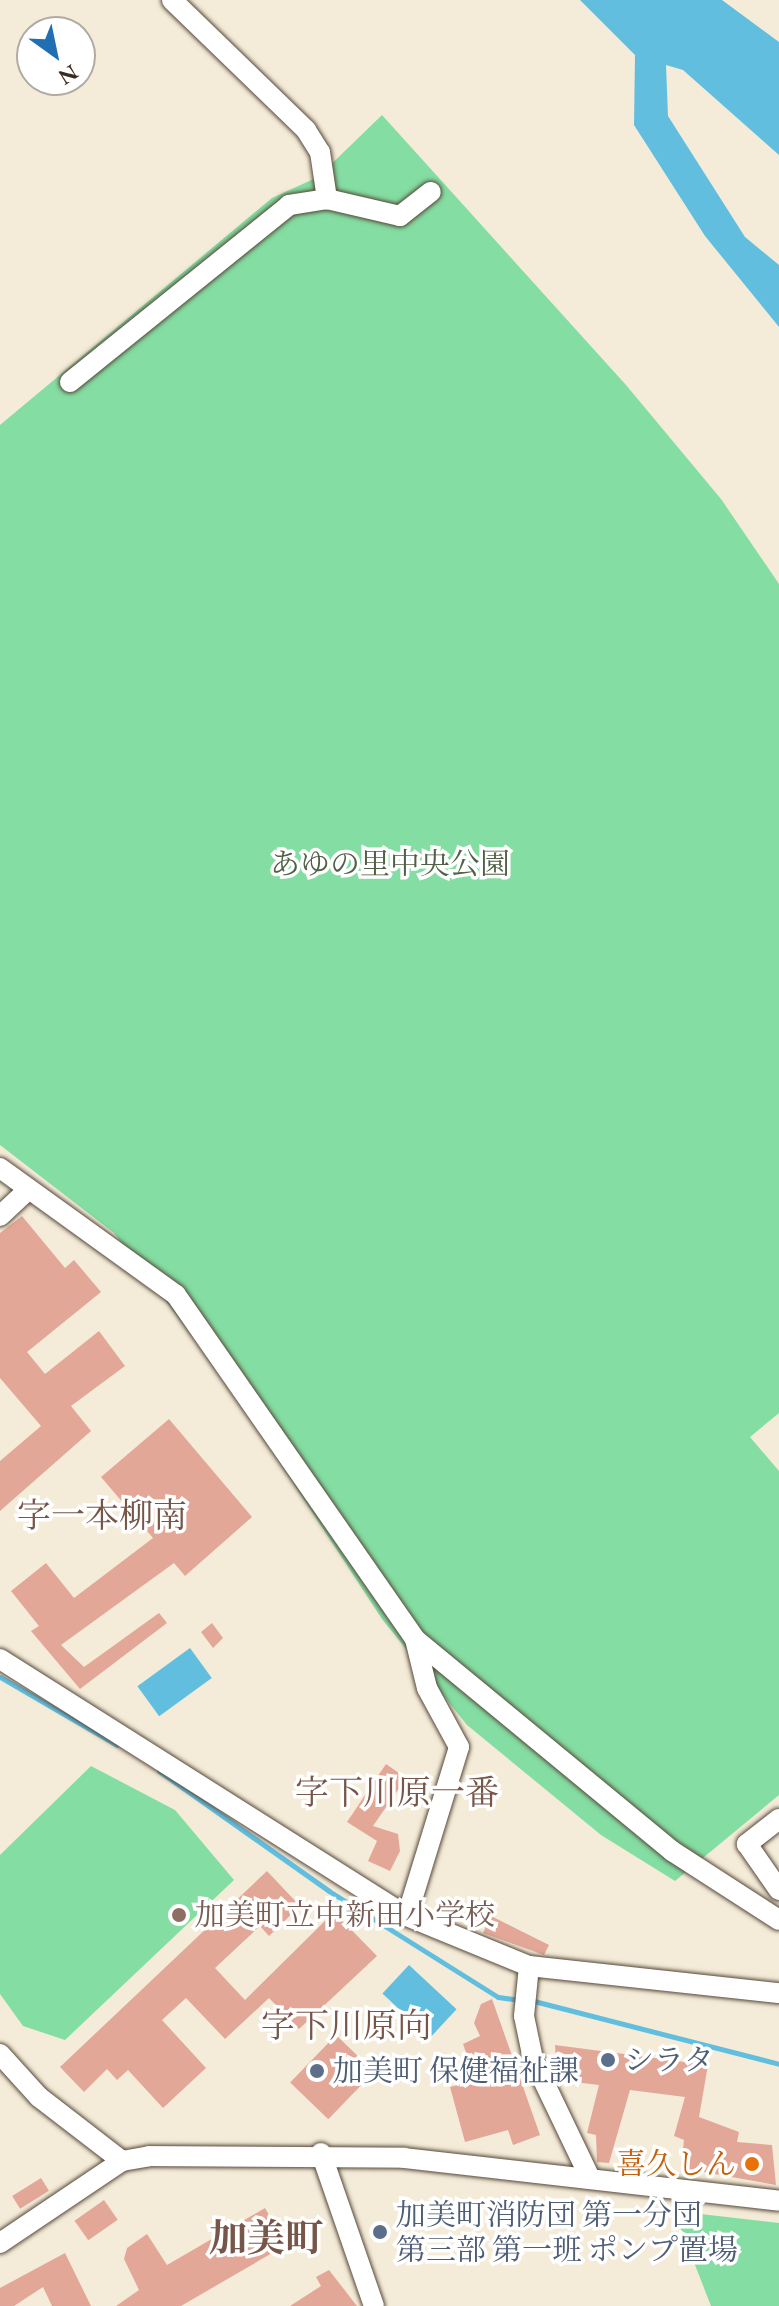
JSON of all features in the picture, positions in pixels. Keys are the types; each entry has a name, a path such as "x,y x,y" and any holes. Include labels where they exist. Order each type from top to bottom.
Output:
{"street":[{"path":"172,0 306,130 320,152 327,199"},
{"path":"70,382 268,218 302,200 327,199 400,216 431,192"},
{"path":"0,1168 27,1191 176,1295 207,1331 415,1639 672,1851 779,1920"},
{"path":"0,1216 27,1191"},
{"path":"407,1916 459,1747 427,1688 415,1639"},
{"path":"0,1659 407,1916 529,1966 779,1993"},
{"path":"779,1819 747,1844 779,1890"},
{"path":"529,1966 525,2012 543,2084 590,2178"},
{"path":"0,2054 39,2097 122,2161"},
{"path":"321,2153 374,2306"},
{"path":"0,2243 122,2161 321,2153 590,2178 779,2201"}],"green space":[{"name":"あゆの里中央公園","path":"382,115 626,385 721,499 779,584 779,1413 750,1437 779,1471 779,1795 675,1881 601,1835 467,1725 382,1619 227,1382 114,1233 0,1145 0,425 272,198 318,177"},
{"path":"91,1766 175,1810 234,1880 65,2040 23,2026 0,1994 0,1855"},
{"path":"674,2211 779,2223 779,2306 711,2306"}],"water":[{"path":"580,0 722,0 779,42 779,155 683,70 666,65 668,116 745,237 779,265 779,327 705,236 634,125 635,55"},
{"path":"190,1648 212,1678 159,1716 137,1686"},
{"path":"409,1965 457,2009 430,2038 382,1994"}],"building":[{"path":"22,1216 65,1268 74,1260 101,1292 27,1352 45,1374 99,1331 125,1366 71,1406 91,1431 0,1511 0,1461 41,1426 0,1378 0,1233"},
{"path":"169,1419 252,1517 185,1576 174,1563 61,1645 84,1667 159,1613 167,1623 80,1689 31,1631 39,1626 11,1591 46,1563 74,1598 153,1538 101,1477"},
{"path":"212,1623 223,1638 213,1648 201,1632"},
{"path":"386,1764 406,1778 373,1826 398,1834 400,1851 390,1871 368,1861 377,1841 347,1822"},
{"path":"267,1871 300,1906 269,1936 260,1926 215,1968 245,2000 334,1912 377,1956 299,2029 269,1998 225,2039 186,1998 162,2020 206,2068 163,2108 128,2070 117,2080 107,2069 84,2092 60,2067"},
{"path":"491,1916 549,1945 544,1955 483,1933"},
{"path":"492,1999 540,2135 513,2145 508,2130 465,2142 450,2087 476,2080 463,2044 480,2036 474,2023 481,2004"},
{"path":"336,2035 374,2072 328,2119 290,2082"},
{"path":"555,2045 708,2065 699,2117 739,2132 737,2142 772,2145 776,2185 681,2168 684,2140 674,2136 685,2097 630,2090 609,2163 597,2162 596,2135 587,2133 599,2085 557,2080"},
{"path":"41,2178 49,2191 20,2209 12,2196"},
{"path":"104,2200 118,2220 88,2240 75,2221"},
{"path":"265,2208 286,2245 181,2306 116,2306 139,2290 124,2259 127,2248 147,2234 167,2265"},
{"path":"65,2253 91,2306 52,2306 43,2287 14,2306 0,2306 0,2288"},
{"path":"329,2270 357,2306 290,2306 321,2286 316,2277"}],"waterway":[{"path":"0,1677 117,1745"},
{"path":"159,1771 329,1891 498,1997 520,2000"},
{"path":"530,2000 779,2064"}],"place":[{"name":"加美町立中新田小学校","path":"179,1915"},
{"name":"シラタ","path":"608,2060"},
{"name":"加美町 保健福祉課","path":"317,2071"},
{"name":"喜久しん","path":"752,2164"},
{"name":"加美町消防団 第一分団 第三部 第一班 ポンプ置場","path":"380,2232"}],"district":[{"name":"字一本柳南","path":"102,1516"},
{"name":"字下川原一番","path":"397,1793"},
{"name":"字下川原向","path":"346,2026"},
{"name":"加美町","path":"266,2238"}]}
